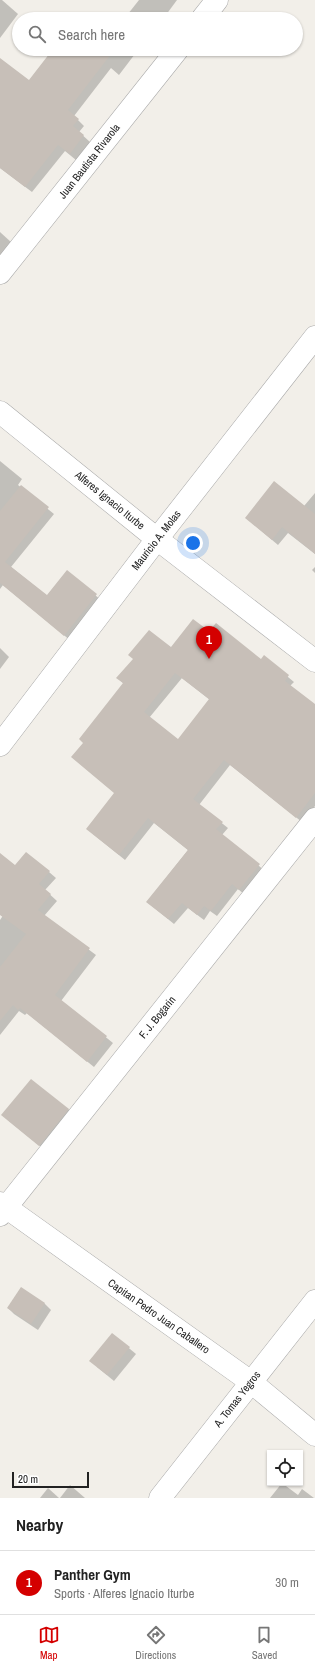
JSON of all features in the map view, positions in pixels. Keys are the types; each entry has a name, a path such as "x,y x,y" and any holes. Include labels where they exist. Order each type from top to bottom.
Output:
{"street":[{"path":"208,12 217,0"},
{"name":"Juan Bautista Rivarola","path":"0,273 172,56"},
{"name":"Mauricio A. Molas","path":"0,745 157,539 315,337"},
{"name":"Alferes Ignacio Iturbe","path":"0,412 157,539 315,662"},
{"name":"F. J. Bogarin","path":"2,1208 315,819"},
{"name":"Capitan Pedro Juan Caballero","path":"2,1208 251,1382 315,1435"},
{"name":"A. Tomas Yegros","path":"160,1498 315,1301"}],"building":[{"path":"48,56 110,56 68,110 79,119 73,126 84,135 70,154 58,145 25,187 0,168 0,58 29,80"},
{"path":"274,481 315,514 315,554 282,527 272,540 245,518"},
{"path":"21,485 49,507 5,562 47,595 67,570 97,594 64,636 0,583 0,511"},
{"path":"193,619 209,631 216,623 261,659 264,655 289,675 285,681 315,704 315,793 296,818 224,760 193,799 223,822 216,829 260,864 239,890 232,884 211,911 204,906 197,915 182,903 168,919 146,902 188,850 148,818 119,855 86,829 114,793 71,757 83,743 79,739 123,683 116,678 133,659 128,655 149,630 171,647","holes":["175,673 209,699 178,739 144,712"]},
{"path":"26,852 50,871 39,884 51,894 38,910 90,948 55,995 107,1036 87,1062 20,1008 18,1010 13,1005 0,1021 0,967 26,934 0,915 0,853 15,865"},
{"path":"31,1079 69,1109 39,1146 1,1115"},
{"path":"21,1287 45,1303 31,1324 7,1308"},
{"path":"112,1333 130,1347 107,1375 89,1361"}],"place":[{"name":"Panther Gym","path":"209,659"}]}
